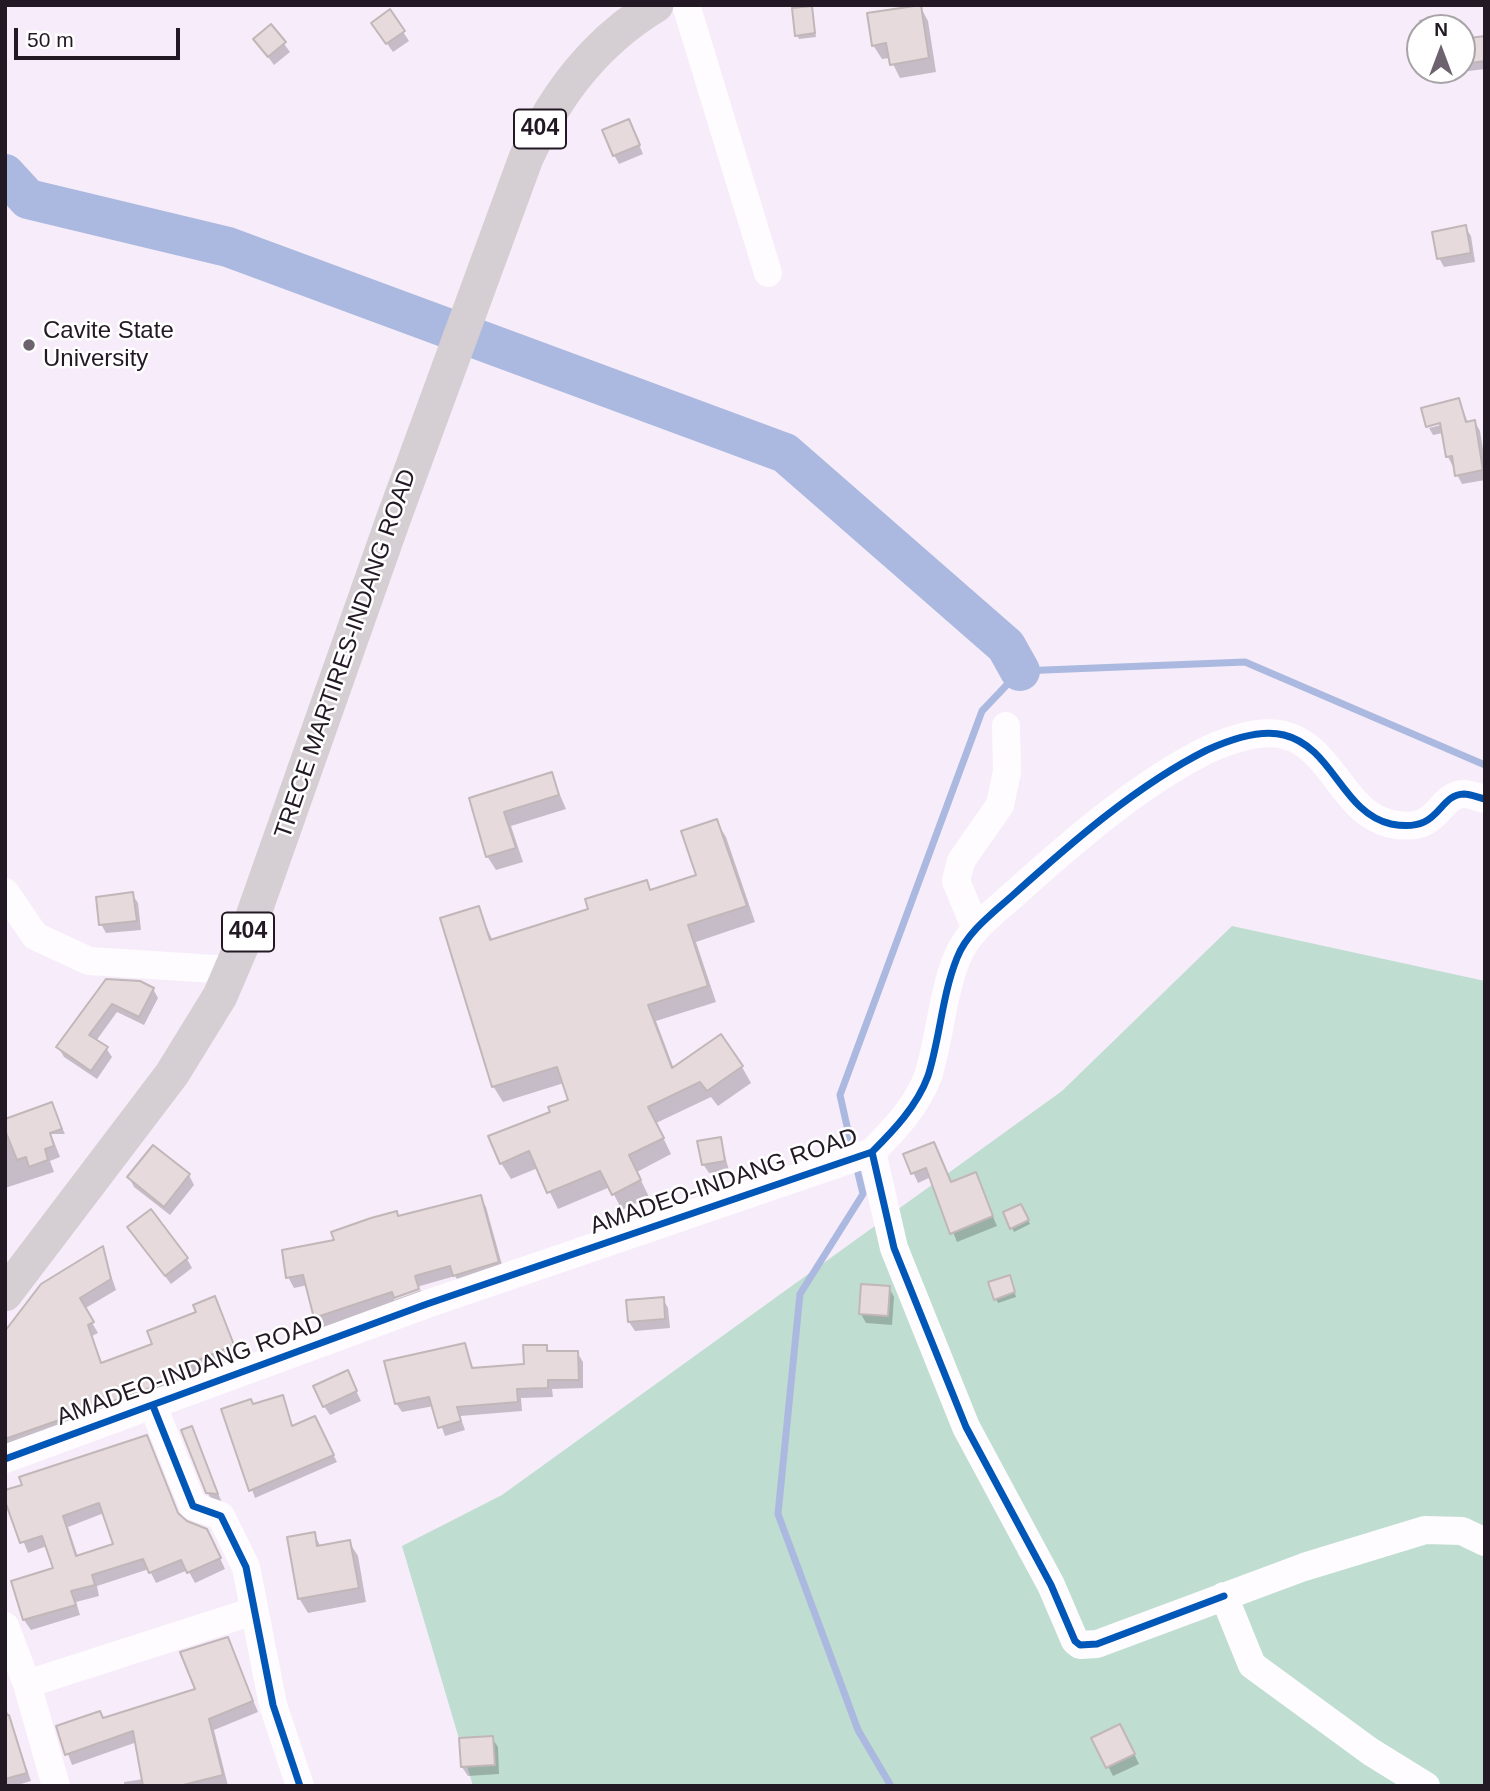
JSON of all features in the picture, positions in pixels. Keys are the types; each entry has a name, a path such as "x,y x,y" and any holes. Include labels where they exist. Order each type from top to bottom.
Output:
{"main road":[{"name":"TRECE MARTIRES-INDANG ROAD","path":"5,1294 172,1074 206,1022 231,971 526,158 550,111 593,54 646,8"}],"street":[{"path":"686,5 768,272"},
{"path":"976,929 956,881 961,861 1000,805 1007,772 1006,726"},
{"name":"AMADEO-INDANG ROAD","path":"5,1459 427,1304 868,1154 902,1122 927,1078 957,957 976,929 1052,859 1118,807 1185,763 1226,742 1261,734 1284,735 1311,748 1366,813 1393,824 1418,826 1436,814 1451,797 1465,794 1485,799"},
{"path":"5,892 35,936 89,961 231,971"},
{"path":"868,1154 894,1248 966,1427 1051,1585 1075,1641 1080,1645 1097,1644 1304,1567 1424,1530 1461,1531 1485,1542"},
{"path":"153,1406 193,1506 221,1516 246,1567 273,1705 300,1786"},
{"path":"1224,1596 1252,1665 1371,1752 1426,1786"},
{"path":"27,1684 254,1611"},
{"path":"5,1626 27,1684 55,1786"}],"green space":[{"path":"1232,926 1485,981 1485,1786 473,1786 402,1546 502,1495 1062,1091"}],"building":[{"path":"921,5 929,58 890,65 886,43 872,46 867,13"},
{"path":"812,6 815,33 795,36 792,8"},
{"path":"390,9 405,31 386,44 371,23"},
{"path":"271,24 286,42 268,57 253,39"},
{"path":"1485,36 1485,61 1476,62 1476,37"},
{"path":"629,119 640,145 613,156 602,130"},
{"path":"1466,225 1471,253 1437,259 1432,232"},
{"path":"1459,398 1466,422 1475,420 1483,470 1455,476 1452,456 1446,457 1440,423 1426,427 1421,408"},
{"path":"552,772 559,795 504,812 516,848 486,857 469,798"},
{"path":"717,819 747,906 688,925 708,986 648,1005 672,1068 721,1034 743,1066 707,1091 700,1082 648,1107 664,1138 629,1155 641,1180 612,1195 600,1171 547,1193 529,1151 500,1164 488,1136 550,1112 548,1107 568,1100 557,1067 492,1087 440,918 479,906 490,940 588,909 585,899 647,880 650,890 696,875 681,831"},
{"path":"133,892 137,921 99,925 96,897"},
{"path":"106,979 140,981 154,988 139,1017 112,1004 89,1035 108,1047 91,1071 56,1047"},
{"path":"52,1102 62,1129 50,1133 54,1146 45,1149 48,1160 29,1167 26,1157 17,1160 5,1130 5,1119"},
{"path":"721,1137 725,1161 702,1165 697,1141"},
{"path":"934,1142 951,1182 976,1172 993,1216 950,1234 926,1168 911,1174 903,1154"},
{"path":"153,1145 190,1174 164,1207 127,1177"},
{"path":"481,1195 499,1262 453,1276 450,1266 415,1276 419,1289 394,1298 392,1292 314,1318 303,1275 286,1278 282,1250 334,1240 331,1232 371,1218 397,1211 398,1216"},
{"path":"1021,1204 1029,1220 1010,1229 1003,1212"},
{"path":"151,1209 188,1258 165,1276 127,1227"},
{"path":"103,1246 111,1279 80,1298 94,1322 88,1325 101,1363 152,1344 147,1331 196,1312 193,1305 215,1296 234,1345 189,1364 190,1368 163,1378 165,1383 5,1439 5,1331 41,1284"},
{"path":"1010,1275 1015,1292 994,1300 988,1282"},
{"path":"861,1284 890,1286 888,1316 859,1314"},
{"path":"664,1297 665,1319 628,1322 626,1300"},
{"path":"465,1343 472,1368 524,1364 523,1345 547,1345 547,1351 578,1351 579,1380 548,1380 548,1388 517,1389 518,1402 457,1407 461,1421 438,1428 429,1397 395,1404 384,1361"},
{"path":"348,1370 357,1391 323,1407 313,1386"},
{"path":"283,1395 292,1426 315,1416 334,1455 249,1491 221,1409 251,1399 253,1404"},
{"path":"192,1426 218,1494 206,1493 181,1430"},
{"path":"147,1435 178,1513 187,1521 207,1529 221,1558 187,1573 181,1560 149,1573 143,1559 92,1575 95,1585 71,1591 76,1605 23,1620 11,1581 53,1568 42,1536 20,1543 5,1501 5,1490 22,1485 19,1477","holes":["99,1503 113,1544 76,1556 63,1516"]},
{"path":"315,1532 317,1546 350,1540 359,1588 298,1599 287,1537"},
{"path":"228,1637 253,1701 209,1719 223,1775 179,1786 143,1786 133,1731 65,1755 56,1726 100,1711 103,1718 195,1689 180,1652"},
{"path":"5,1715 9,1715 27,1773 5,1779"},
{"path":"1120,1724 1135,1754 1106,1768 1091,1738"},
{"path":"493,1736 495,1765 461,1767 459,1738"}],"waterway":[{"path":"5,174 28,199 228,247 785,453 1006,646 1020,671"},
{"path":"853,1153 840,1095 982,711 1020,671 1245,662 1485,765"},
{"path":"856,1165 863,1194 800,1294 778,1514 858,1730 891,1786"}],"cycle path":[{"path":"5,1459 427,1304 872,1152 904,1117 923,1087 932,1062 952,972 961,949 974,931 1081,835 1155,780 1207,750 1255,734 1284,735 1301,742 1314,752 1360,807 1374,818 1391,824 1420,824 1455,796 1467,794 1485,799"},
{"path":"872,1152 894,1248 966,1427 1051,1585 1075,1641 1080,1645 1097,1644 1224,1596"},
{"path":"153,1406 193,1506 221,1516 246,1567 273,1705 300,1786"}],"place":[{"name":"Cavite State University","path":"29,345"}]}
